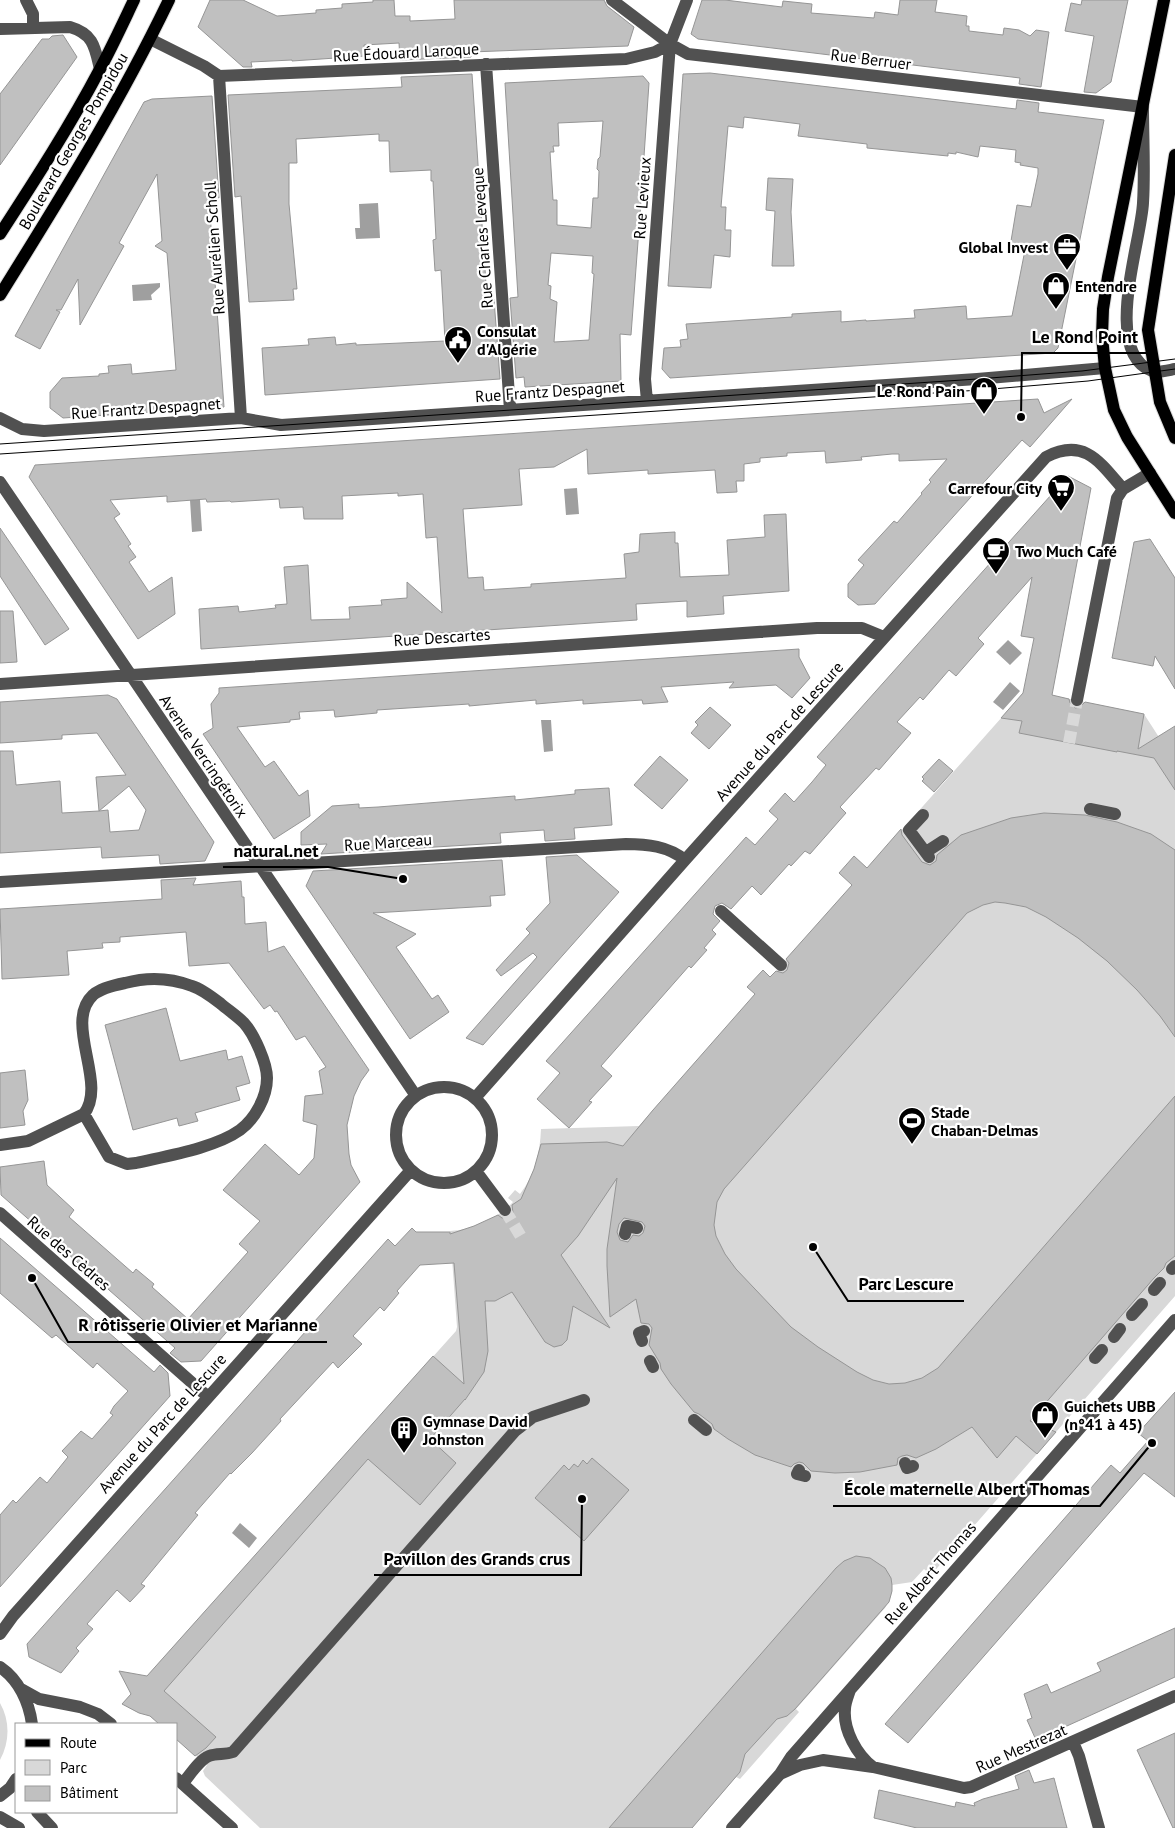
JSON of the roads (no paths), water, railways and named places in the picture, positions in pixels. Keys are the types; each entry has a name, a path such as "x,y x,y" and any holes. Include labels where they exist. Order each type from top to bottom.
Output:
{"main road":[{"name":"Boulevard Georges Pompidou","path":"0,234 100,70 134,0"},
{"name":"Boulevard Georges Pompidou","path":"0,295 56,207 150,39 169,0"},
{"path":"1164,0 1103,309 1102,336 1105,368 1114,410 1126,437 1175,513"},
{"path":"1175,155 1148,330 1154,372 1164,414 1175,438"}],"street":[{"path":"26,0 33,14 33,28"},
{"name":"Rue Berruer","path":"612,0 670,44 688,54 1143,107"},
{"name":"Rue Levieux","path":"647,400 645,379 670,44 686,0"},
{"path":"0,29 70,27 85,34 95,47 100,70"},
{"path":"150,39 220,76"},
{"name":"Rue Édouard Laroque","path":"220,76 626,59 655,52 670,44"},
{"name":"Rue Charles Leveque","path":"486,64 510,410"},
{"name":"Rue Aurélien Scholl","path":"220,76 241,418"},
{"path":"1143,107 1143,204 1128,298 1126,322 1128,344 1135,358 1154,372 1175,368"},
{"name":"Rue Frantz Despagnet","path":"0,418 22,429 44,431 241,418 281,424 977,379 1105,368"},
{"name":"Avenue du Parc de Lescure","path":"475,1098 685,860 1046,457 1059,450 1067,449 1074,449 1091,455 1103,465 1123,488"},
{"path":"1077,700 1117,498 1123,488 1150,473"},
{"name":"Avenue Vercingétorix","path":"0,482 416,1096"},
{"name":"Rue Descartes","path":"0,684 817,628 862,628 884,637"},
{"path":"923,815 909,830 928,855 943,841"},
{"name":"Rue Marceau","path":"0,882 626,844 646,844 666,849 678,854 685,860"},
{"path":"758,944 721,911 779,963"},
{"path":"0,1145 28,1141 84,1114 92,1095 83,1025 84,1013 88,1001 95,994 111,986 145,979 161,979 193,986 215,999 244,1024 256,1040 267,1078 264,1096 254,1116 241,1130 225,1138 162,1157 127,1164 109,1157 84,1114"},
{"path":"446,1087 462,1090 475,1098 486,1111 492,1126 492,1143 486,1158 476,1171 464,1179 450,1183 436,1182 423,1178 411,1170 401,1156 396,1140 398,1124 404,1109 416,1096 430,1089 446,1087"},
{"name":"Avenue du Parc de Lescure","path":"0,1634 13,1616 411,1170"},
{"path":"476,1171 505,1210"},
{"name":"Rue des Cèdres","path":"0,1213 208,1396"},
{"path":"625,1234 626,1226 637,1228"},
{"name":"Rue Albert Thomas","path":"732,1828 780,1774 790,1757 850,1688 1175,1320"},
{"path":"232,1828 179,1781 204,1759 210,1756 233,1752 515,1431 533,1417 584,1400"},
{"path":"0,1667 7,1672 21,1689 30,1710 32,1723"},
{"path":"850,1688 845,1709 848,1730 864,1760 873,1767"},
{"path":"21,1689 39,1699 80,1707 98,1714 110,1723"},
{"name":"Rue Mestrezat","path":"780,1774 800,1765 823,1760 873,1767 964,1788 977,1785 1175,1696"},
{"path":"1073,1742 1079,1756 1099,1828"},
{"path":"0,1796 10,1788 15,1780"},
{"path":"36,1813 41,1828"},
{"path":"37,1813 52,1828"}],"tunnel":[{"path":"1069,743 1077,700"},
{"path":"505,1210 523,1240"}],"tram line":[{"path":"0,444 977,379 1082,371 1175,359"},
{"path":"0,454 980,390 1088,381 1175,369"}],"place":[{"name":"Global Invest","path":"1067,271"},
{"name":"Entendre","path":"1056,310"},
{"name":"Consulat d'Algérie","path":"458,364"},
{"name":"Le Rond Pain","path":"984,415"},
{"name":"Le Rond Point","path":"1021,417"},
{"name":"Carrefour City","path":"1061,512"},
{"name":"Two Much Café","path":"996,575"},
{"name":"natural.net","path":"403,879"},
{"name":"Stade Chaban-Delmas","path":"912,1145"},
{"name":"Parc Lescure","path":"813,1247"},
{"name":"R rôtisserie Olivier et Marianne","path":"32,1278"},
{"name":"Guichets UBB (n°41 à 45)","path":"1045,1439"},
{"name":"École maternelle Albert Thomas","path":"1152,1443"},
{"name":"Gymnase David Johnston","path":"404,1454"},
{"name":"Pavillon des Grands crus","path":"582,1499"}]}
